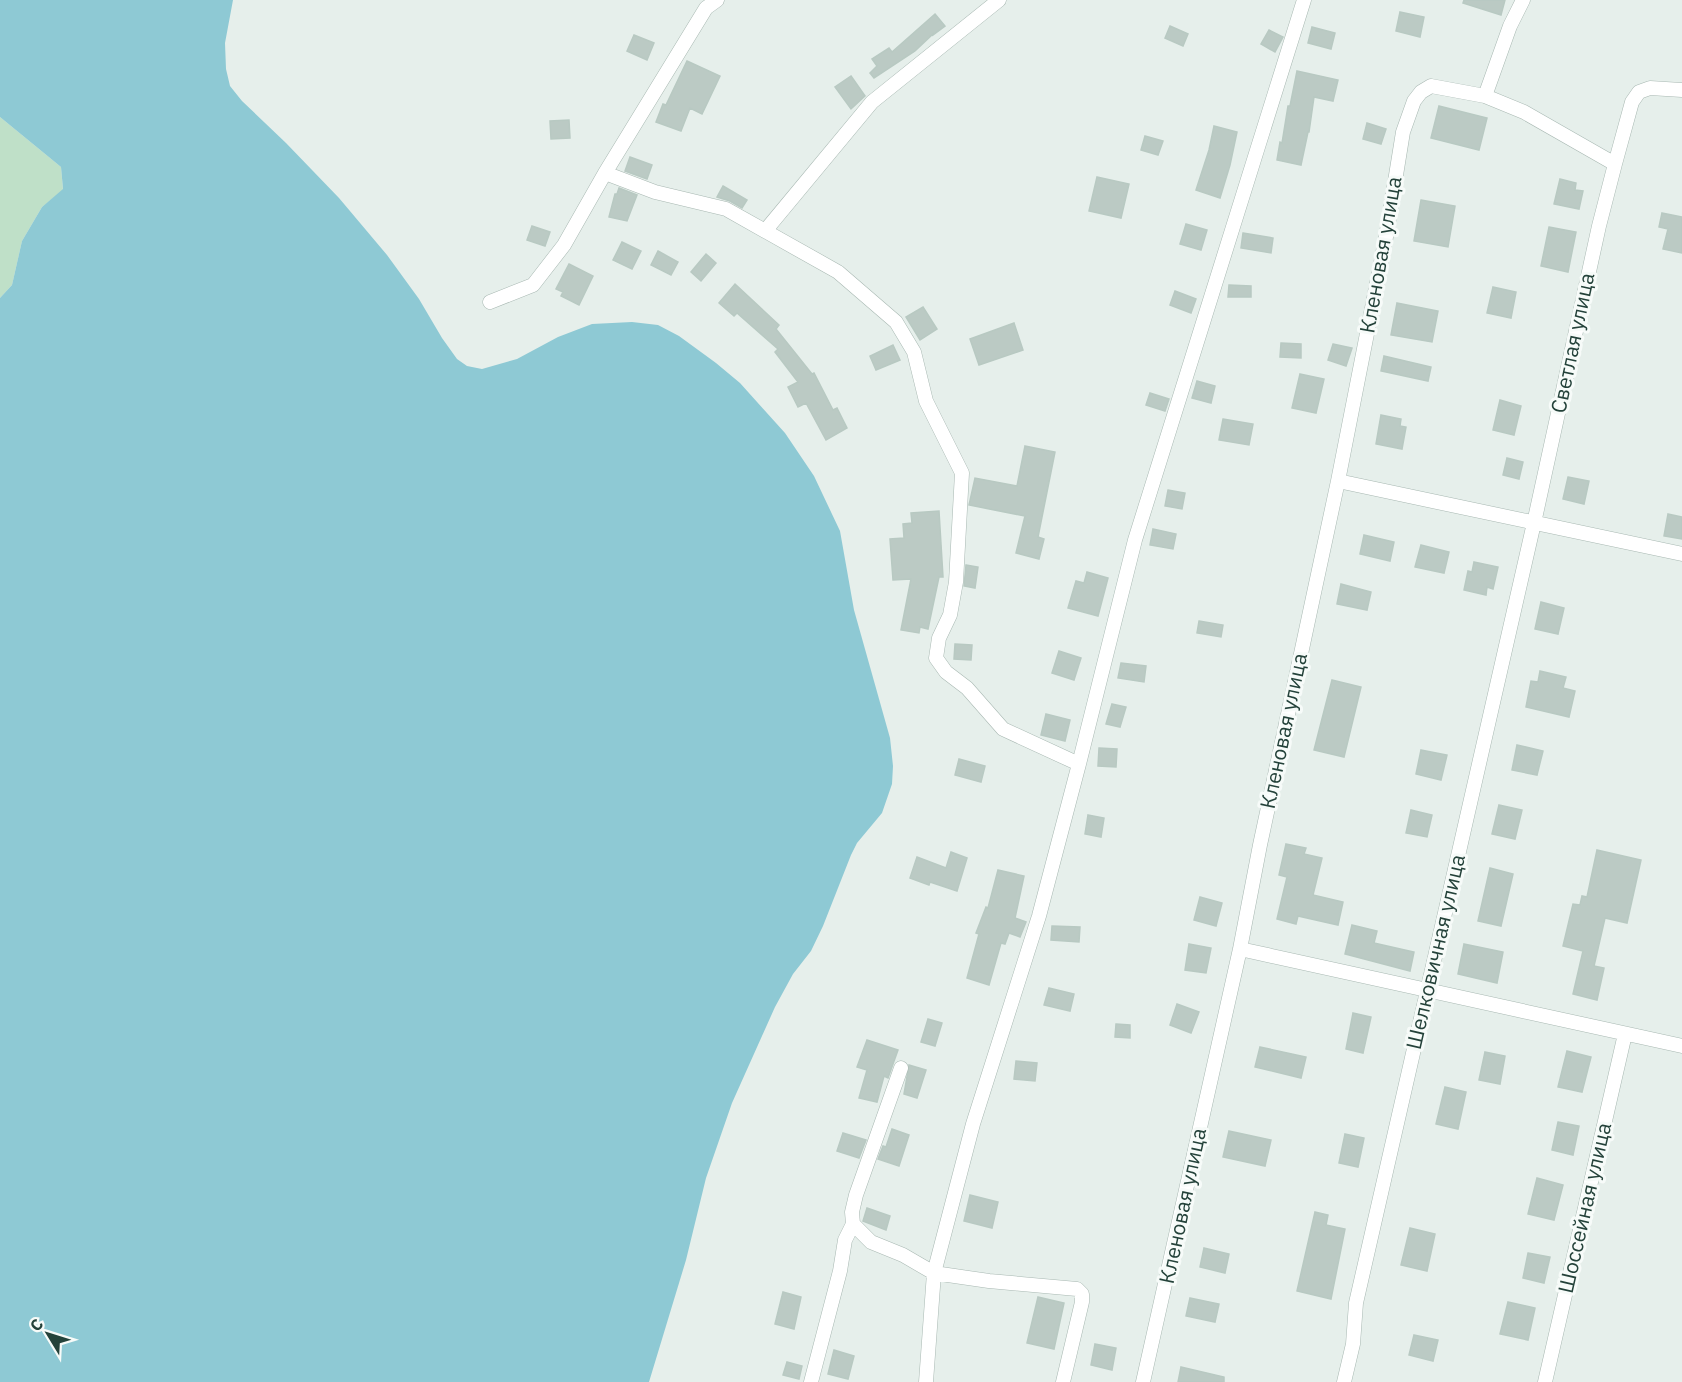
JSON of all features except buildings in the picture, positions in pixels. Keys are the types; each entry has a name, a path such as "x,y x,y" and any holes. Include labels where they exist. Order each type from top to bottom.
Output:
{"street":[{"path":"490,302 533,285 564,245 605,173 706,8 717,0"},
{"path":"765,231 872,102 999,0"},
{"path":"926,1382 934,1273 973,1124 1039,916 1135,540 1304,0"},
{"path":"1523,0 1510,26 1485,96 1532,116 1615,164"},
{"name":"Кленовая улица","path":"1143,1382 1240,949 1338,481 1386,237 1403,132 1414,101 1421,92 1431,86 1485,96"},
{"name":"Светлая улица","path":"1534,523 1599,226 1632,102 1639,92 1650,88 1682,90"},
{"path":"605,173 655,192 726,209 838,272 896,322 915,351 926,401 962,473 956,582 950,615 939,638 936,658 946,672 967,688 1003,729 1079,764"},
{"path":"1338,481 1682,554"},
{"name":"Шелковичная улица","path":"1344,1382 1353,1344 1356,1303 1534,523"},
{"path":"1240,949 1682,1046"},
{"name":"Шоссейная улица","path":"1545,1382 1625,1034"},
{"path":"811,1382 840,1271 845,1240 853,1224 852,1212 856,1194 901,1068"},
{"path":"853,1224 871,1242 903,1255 934,1273 989,1281 1077,1289 1082,1294 1082,1302 1063,1382"}],"green space":[{"path":"0,117 61,167 63,190 42,207 22,241 12,285 0,298"}],"water":[{"path":"0,0 233,0 225,43 226,69 230,86 242,101 339,198 387,255 419,299 457,359 467,366 482,369 517,359 558,337 592,324 632,322 658,325 679,336 740,383 785,433 814,476 840,531 854,610 890,738 892,784 882,813 857,843 811,951 793,974 775,1007 732,1103 706,1178 686,1260 649,1382 0,1382 0,298 12,285 22,241 42,207 63,189 61,167 0,117"}]}
